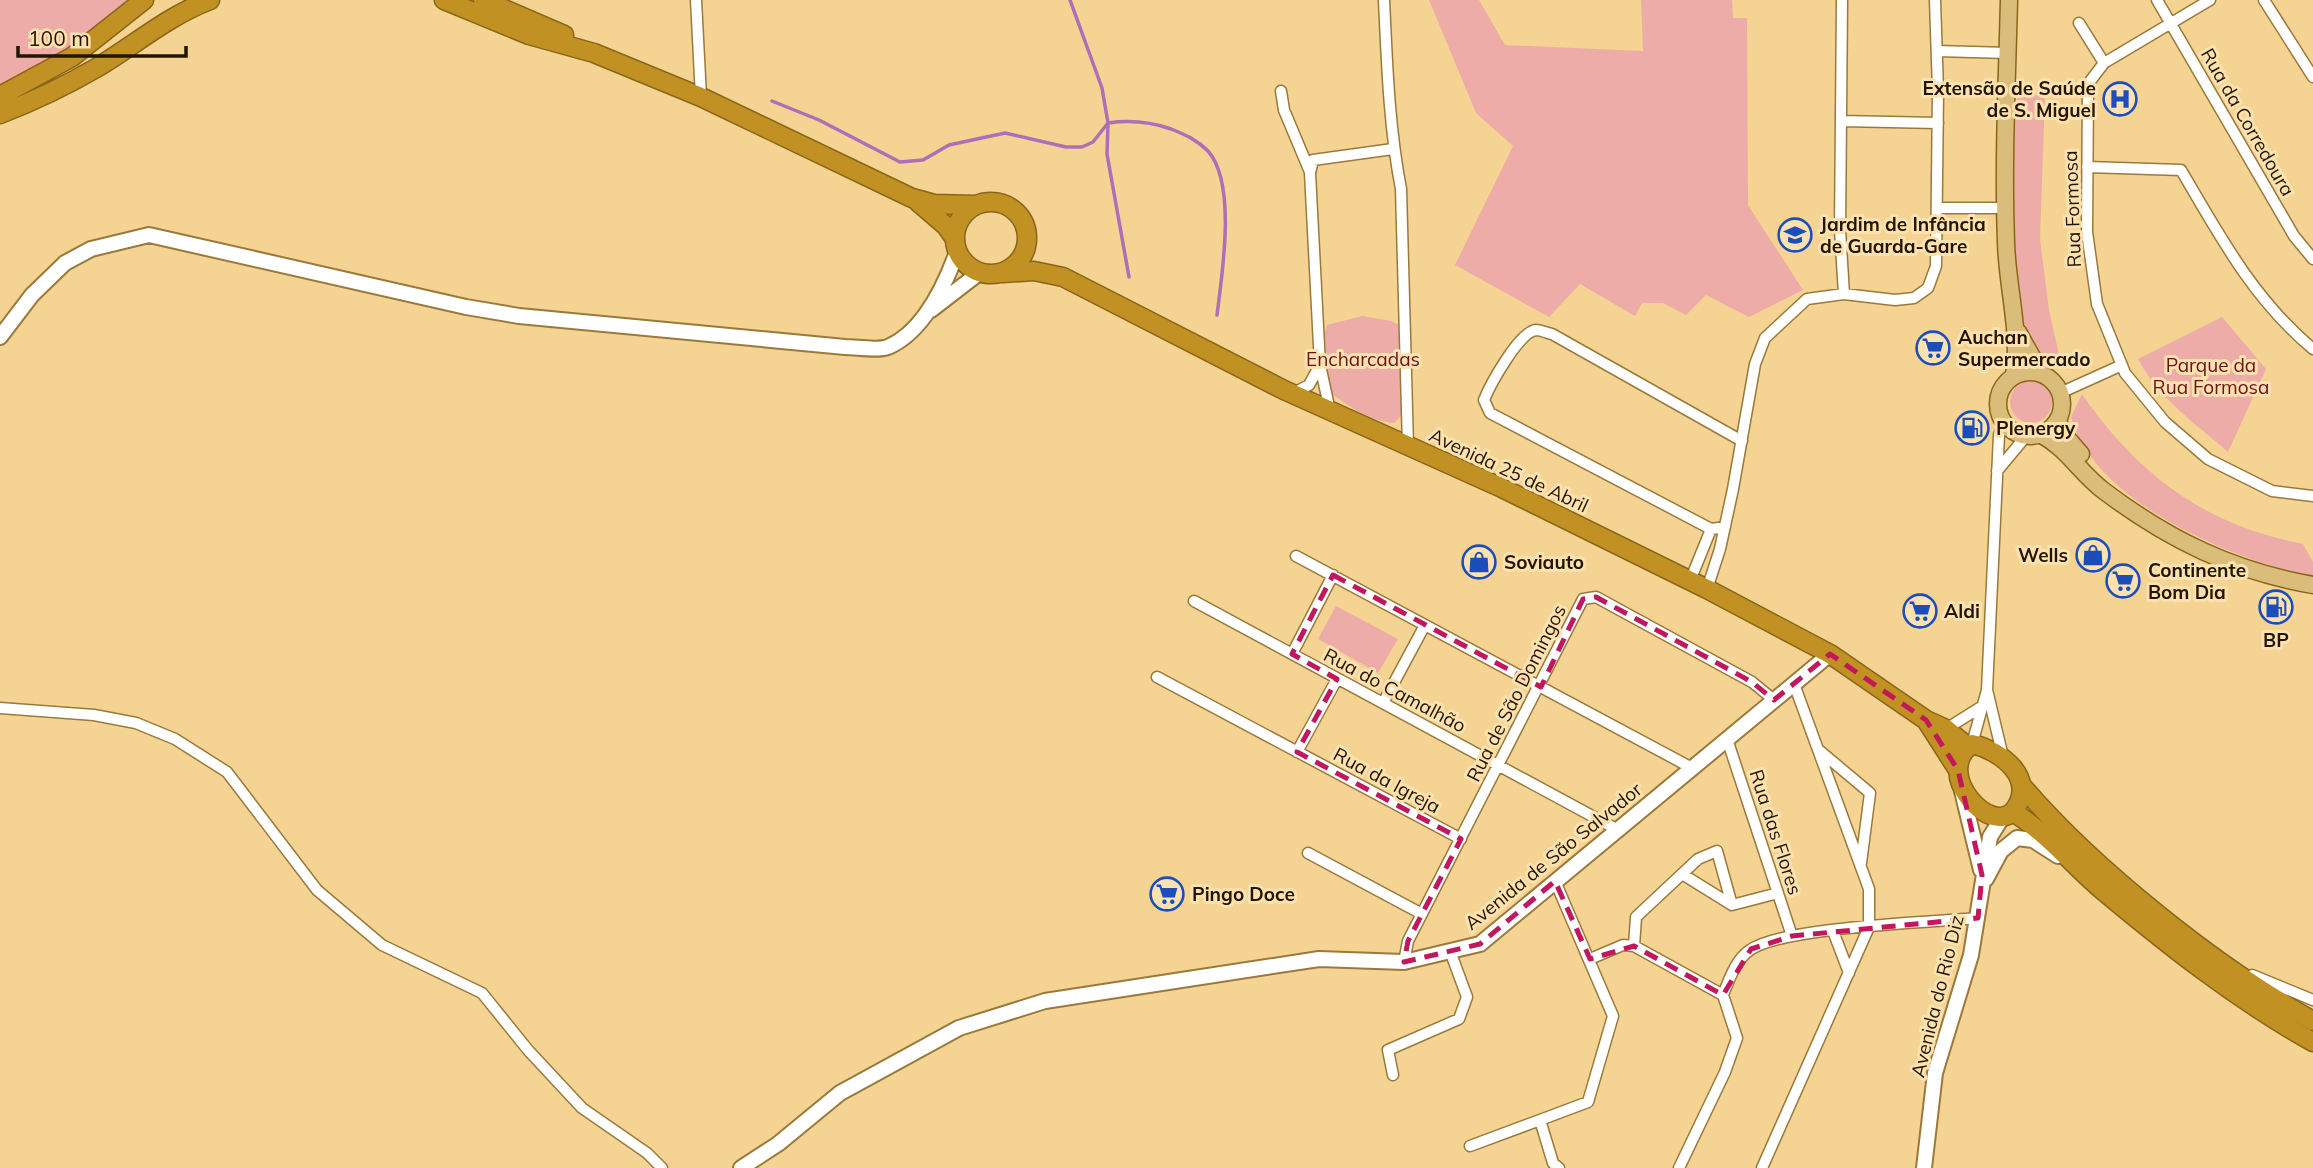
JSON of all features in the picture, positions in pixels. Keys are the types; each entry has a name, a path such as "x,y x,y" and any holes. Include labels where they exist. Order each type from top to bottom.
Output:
{"highway":[{"path":"0,96 72,57 144,0"},
{"path":"0,114 39,98 99,66 157,26 210,0"},
{"path":"435,0 449,2 529,35 594,53 701,97 912,198 946,226 962,261 979,273"},
{"path":"485,1 564,35 594,53"},
{"name":"Avenida 25 de Abril","path":"912,198 934,204 975,205 996,202 1014,210 1026,228 1027,238 1037,256 1063,278"},
{"path":"956,246 960,219 975,205"},
{"path":"1003,273 1021,259 1027,238"},
{"name":"Avenida 25 de Abril","path":"979,273 1034,271 1063,278 1292,394 1502,488 1707,589 1830,654 1926,720 1970,745"},
{"name":"Avenida 25 de Abril","path":"1926,720 1958,770"},
{"path":"2313,1021 2236,971 2131,890 2022,786 2013,767 2004,758 1986,747 1970,745 1958,770 1962,788 1974,806 1987,814 2008,814 2029,822 2199,968 2313,1042"},
{"path":"2008,814 2020,799 2022,786"}],"main road":[{"path":"2009,0 2005,208 2007,281 2017,330 2014,376"},
{"path":"0,337 32,295 65,263 91,249 149,235 466,307 533,317 845,347 887,348 908,333 924,315 979,273"},
{"path":"924,315 956,246"},
{"path":"2017,330 2041,373 2049,378 2060,393 2062,402 2057,419 2034,435"},
{"path":"2041,373 2022,372 2014,376 1999,394 1998,404 2004,424 2018,434 2034,435 2067,452 2102,490 2200,553 2277,579 2313,585"},
{"path":"2057,419 2062,431 2074,446 2138,514"},
{"name":"Avenida de São Salvador","path":"741,1168 778,1144 840,1093 959,1028 1045,1000 1319,959 1404,962 1480,944 1830,654"},
{"name":"Avenida do Rio Diz","path":"1962,788 1982,874"},
{"name":"Avenida do Rio Diz","path":"1924,1168 1936,1073 1970,954 1990,837 2008,814"},
{"path":"1980,890 2001,851 2017,838 2033,840 2053,854 2069,859"}],"street":[{"path":"696,0 701,97"},
{"path":"1384,0 1385,70 1392,111 1393,149 1401,189 1408,447"},
{"path":"1842,0 1840,230 1844,294"},
{"path":"1707,589 1725,527 1755,364 1765,338 1807,299 1844,294 1895,300 1914,298 1928,288 1936,266 1938,122 1935,0"},
{"name":"Rua da Corredoura","path":"2157,0 2294,236 2313,259"},
{"path":"2079,23 2104,63 2210,0"},
{"path":"2264,0 2313,78"},
{"path":"1937,51 2008,53"},
{"name":"Rua Formosa","path":"2104,63 2088,85 2090,268 2097,304 2122,365 2165,422 2208,459 2272,491 2313,496"},
{"path":"1281,91 1284,110 1310,173"},
{"path":"1841,121 1938,122"},
{"path":"1331,411 1320,365 1310,173 1313,160 1393,149"},
{"path":"2087,167 2181,170 2239,270 2260,296 2313,349"},
{"path":"1937,208 2005,208"},
{"path":"1725,527 1711,529 1490,413 1484,400 1490,385 1524,335 1536,330 1552,334 1742,441"},
{"path":"1292,394 1309,385 1320,365"},
{"path":"2060,393 2122,365"},
{"path":"1970,745 1987,690 1999,435 2004,424"},
{"path":"1997,471 2034,435"},
{"path":"1690,581 1711,529"},
{"path":"1296,555 1692,768"},
{"path":"1292,654 1333,575"},
{"name":"Rua de São Domingos","path":"1404,962 1408,940 1541,687 1583,599 1596,597 1752,682 1774,700"},
{"name":"Rua do Camalhão","path":"1194,601 1618,830"},
{"path":"1383,703 1424,625"},
{"name":"Rua da Igreja","path":"1157,677 1461,839"},
{"path":"1297,752 1337,679"},
{"path":"1762,1168 1869,927 1869,889 1794,684"},
{"path":"1987,690 2004,758"},
{"path":"1945,729 1982,706"},
{"path":"0,708 94,715 136,723 175,738 227,772 317,890 382,945 482,993 528,1050 582,1108 647,1153 662,1168"},
{"name":"Rua das Flores","path":"1727,739 1792,936"},
{"path":"1819,750 1870,793 1861,867"},
{"path":"1634,946 1636,917 1698,859 1717,852 1732,905"},
{"path":"1308,853 1422,914"},
{"path":"1682,874 1732,905 1778,893"},
{"path":"1470,1146 1588,1101 1595,1084 1613,1016 1556,881"},
{"path":"1679,1168 1725,1072 1737,1038 1723,995 1733,971 1751,949 1792,936 1978,918"},
{"path":"1833,932 1849,973"},
{"path":"1590,959 1623,945 1634,946 1723,995"},
{"path":"1393,1075 1388,1050 1459,1019 1467,997 1450,951"},
{"path":"2236,971 2256,976 2277,988 2313,1000"},
{"path":"1539,1120 1553,1163 1559,1168"}],"highlighted area":[{"path":"1333,575 1541,687 1583,599 1596,597 1752,682 1774,700 1830,654 1926,720 1958,770 1982,875 1978,918 1792,936 1751,949 1723,995 1634,946 1590,959 1555,881 1480,944 1404,962 1408,941 1461,839 1297,752 1337,679 1292,654"}],"green space":[{"path":"0,0 135,0 61,59 0,89"},
{"path":"1429,0 1479,0 1505,45 1643,51 1641,0 1732,0 1733,18 1747,18 1748,205 1803,290 1749,317 1706,295 1686,315 1663,303 1642,303 1635,316 1580,284 1549,317 1455,265 1513,146 1476,113"},
{"path":"2017,94 2045,95 2040,239 2049,310 2062,368 2038,355 2025,332 2016,303 2011,268 2010,230"},
{"name":"Encharcadas","path":"1362,316 1391,321 1405,328 1407,410 1394,423 1366,415 1325,389 1319,355 1327,325"},
{"name":"Parque da Rua Formosa","path":"2222,317 2266,369 2228,452 2167,398 2138,359"},
{"path":"2031,381 2046,387 2052,402 2046,417 2031,423 2016,417 2010,402 2016,387"},
{"path":"2082,394 2126,449 2177,492 2205,510 2235,524 2303,544 2313,562 2313,577 2281,569 2208,542 2137,501 2108,476 2085,448 2071,417"},
{"path":"1336,606 1398,639 1378,673 1318,639"}],"waterway":[{"path":"1070,0 1102,88 1108,123 1107,154 1129,277"},
{"path":"772,101 819,120 900,162 923,160 949,145 1005,133 1066,147 1082,147 1093,142 1108,123 1116,122 1156,125 1186,136 1208,151 1217,166 1222,185 1225,230 1217,315"}],"place":[{"name":"Extensão de Saúde de S. Miguel","path":"2120,99"},
{"name":"Jardim de Infância de Guarda-Gare","path":"1795,235"},
{"name":"Auchan Supermercado","path":"1933,348"},
{"name":"Plenergy","path":"1972,428"},
{"name":"Wells","path":"2093,555"},
{"name":"Soviauto","path":"1479,562"},
{"name":"Continente Bom Dia","path":"2123,581"},
{"name":"BP","path":"2276,607"},
{"name":"Aldi","path":"1920,611"},
{"name":"Pingo Doce","path":"1167,894"}]}
